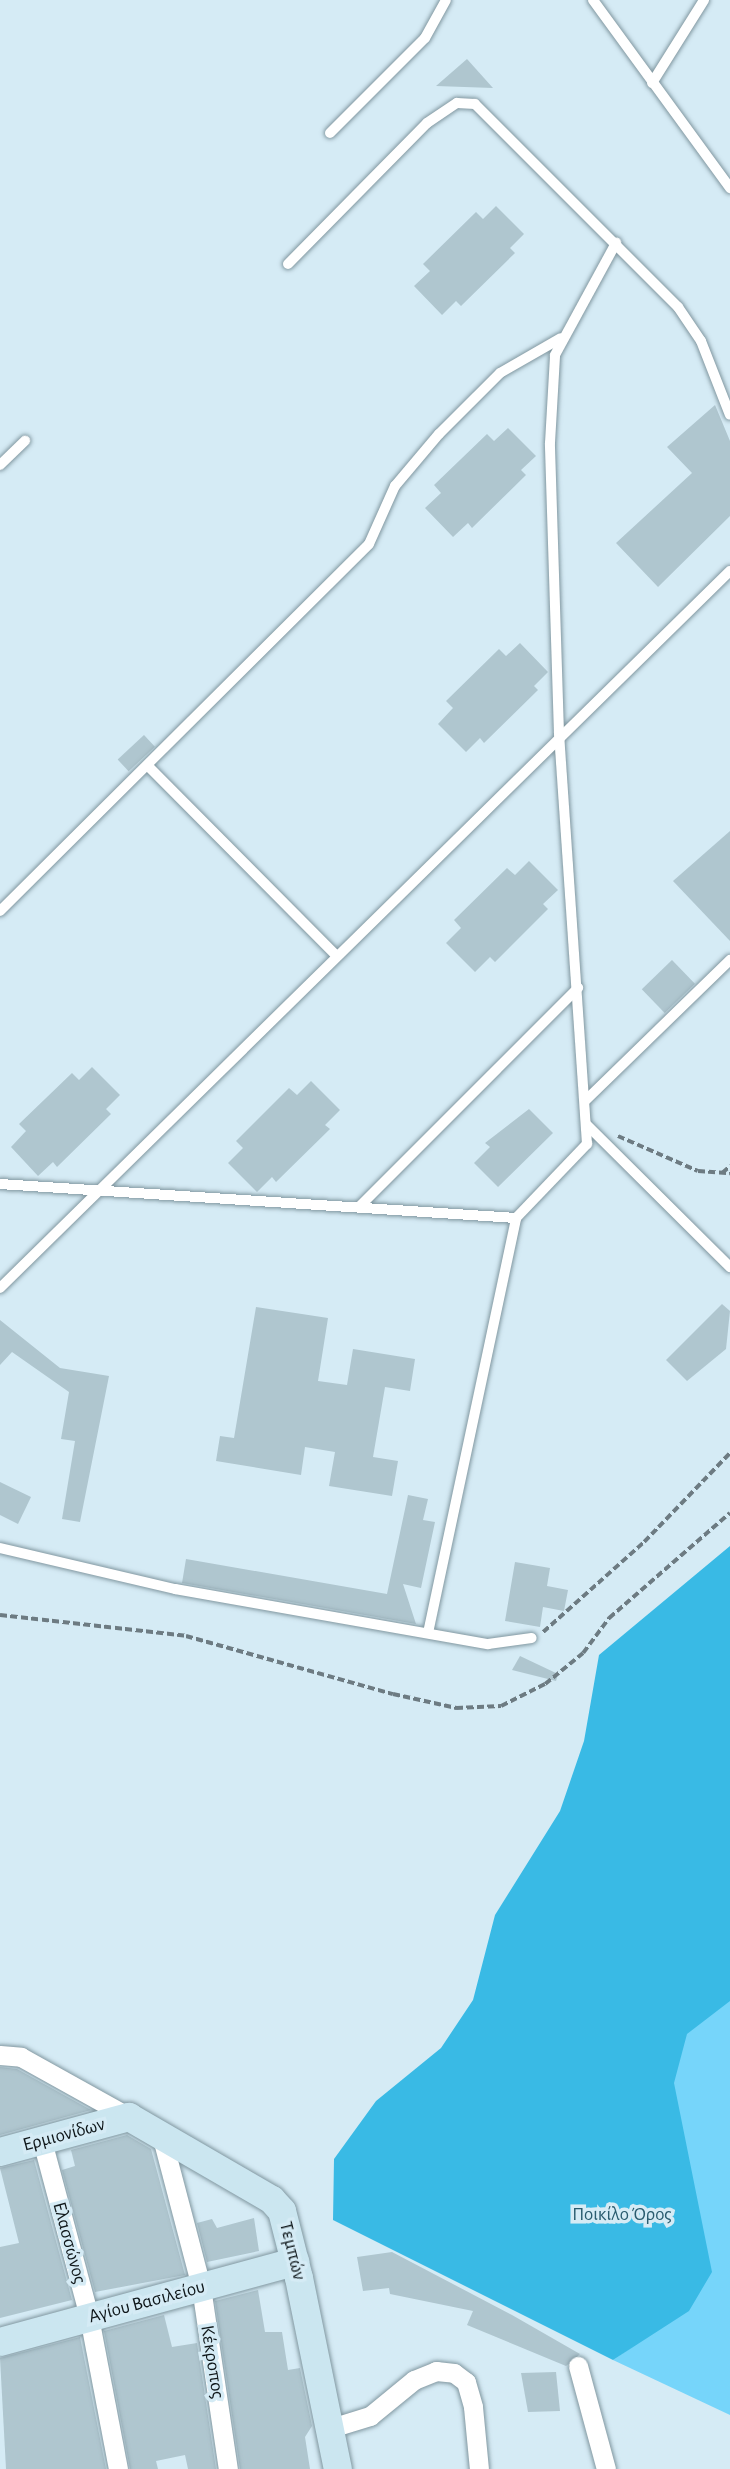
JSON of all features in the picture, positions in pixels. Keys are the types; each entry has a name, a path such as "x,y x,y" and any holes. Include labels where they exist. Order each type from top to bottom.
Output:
{"street":[{"path":"0,2055 21,2057 129,2117"},
{"name":"Τεμπών","path":"129,2117 272,2200 282,2211 338,2469"},
{"name":"Ερμιονίδων","path":"0,2152 129,2117"},
{"name":"Κέκροπος","path":"161,2134 201,2287 228,2469"},
{"name":"Ελασσώνος","path":"42,2141 89,2318 118,2469"},
{"name":"Αγίου Βασιλείου","path":"0,2342 295,2262"},
{"path":"578,2366 606,2469"},
{"path":"331,2428 370,2416 414,2380 436,2371 454,2373 466,2382 473,2407 479,2469"}],"lane":[{"path":"330,133 425,38 446,0"},
{"path":"593,0 730,188"},
{"path":"652,83 704,0"},
{"path":"288,264 427,123 457,103 489,112 691,323 730,415"},
{"path":"428,1633 516,1218 587,1144 559,734 550,443 561,338 616,243"},
{"path":"0,911 149,767 369,544 396,486 439,434 500,373 561,338"},
{"path":"0,465 25,441"},
{"path":"0,1289 103,1190 559,734 730,572"},
{"path":"149,767 336,955"},
{"path":"586,1100 730,960"},
{"path":"359,1207 578,988"},
{"path":"587,1125 730,1267"},
{"path":"0,1184 516,1218"},
{"path":"0,1548 175,1589 488,1644 533,1637"}],"path":[{"path":"602,1138 621,1136 698,1171 730,1173"},
{"path":"722,1173 730,1166"},
{"path":"533,1637 557,1624 730,1453"}],"green space":[{"path":"730,1546 730,2001 687,2034 674,2083 712,2272 689,2311 613,2360 333,2220 334,2159 376,2101 441,2048 473,2000 495,1915 560,1811 584,1741 599,1655"},
{"name":"Ποικίλο Όρος","path":"730,1813 730,2415 613,2360 635,2345 530,2062"}],"building":[{"path":"467,59 493,88 436,86"},
{"path":"496,206 524,234 510,248 515,253 461,306 456,301 442,315 414,286 430,271 423,264 476,212 483,219"},
{"path":"715,405 730,441 730,516 658,587 616,543 692,473 667,447"},
{"path":"508,428 536,456 521,470 526,475 472,528 468,523 453,537 425,508 441,493 434,485 487,434 494,441"},
{"path":"520,643 548,672 534,686 538,690 484,743 480,738 466,752 438,724 453,708 446,701 499,649 506,656"},
{"path":"144,735 155,747 129,771 118,760"},
{"path":"730,831 730,941 673,881"},
{"path":"529,861 558,890 543,904 548,909 495,962 490,957 475,972 446,943 461,928 454,920 507,868 515,875"},
{"path":"672,960 695,984 665,1013 642,989"},
{"path":"92,1067 120,1095 106,1109 111,1114 57,1167 53,1162 38,1176 11,1147 26,1131 19,1124 72,1073 79,1080"},
{"path":"311,1081 340,1110 325,1125 330,1129 276,1182 272,1177 257,1192 228,1163 243,1148 236,1141 289,1088 297,1095"},
{"path":"529,1109 553,1133 498,1187 474,1163 490,1147 485,1143"},
{"path":"722,1304 730,1311 726,1349 687,1381 666,1360"},
{"path":"256,1307 328,1318 318,1381 347,1385 353,1349 415,1359 410,1391 385,1387 373,1457 398,1461 392,1496 329,1486 335,1452 305,1447 301,1475 216,1461 220,1436 234,1438"},
{"path":"0,1320 60,1368 109,1376 80,1522 62,1519 75,1441 61,1439 69,1392 12,1352 0,1365"},
{"path":"0,1482 31,1497 18,1524 0,1515"},
{"path":"408,1495 428,1499 423,1520 435,1522 421,1588 403,1584 416,1624 182,1583 186,1559 387,1594"},
{"path":"515,1562 550,1568 547,1586 568,1590 564,1611 543,1607 540,1627 505,1621"},
{"path":"520,1656 558,1674 556,1681 512,1670"},
{"path":"0,2067 17,2069 91,2110 0,2135"},
{"path":"127,2135 151,2149 185,2275 95,2292 62,2170 75,2166 71,2150"},
{"path":"34,2160 72,2300 0,2318 0,2247 19,2243 0,2168"},
{"path":"254,2218 259,2251 207,2262 197,2223 212,2219 217,2228"},
{"path":"392,2252 580,2354 566,2366 467,2325 473,2311 390,2294 389,2288 363,2291 357,2257"},
{"path":"258,2290 265,2332 282,2332 288,2370 300,2368 312,2426 305,2437 310,2469 240,2469 215,2301"},
{"path":"164,2315 172,2347 197,2343 216,2469 188,2469 185,2455 156,2461 158,2469 130,2469 104,2331"},
{"path":"80,2337 106,2469 6,2469 0,2358"},
{"path":"556,2372 560,2411 528,2412 521,2373"}]}
